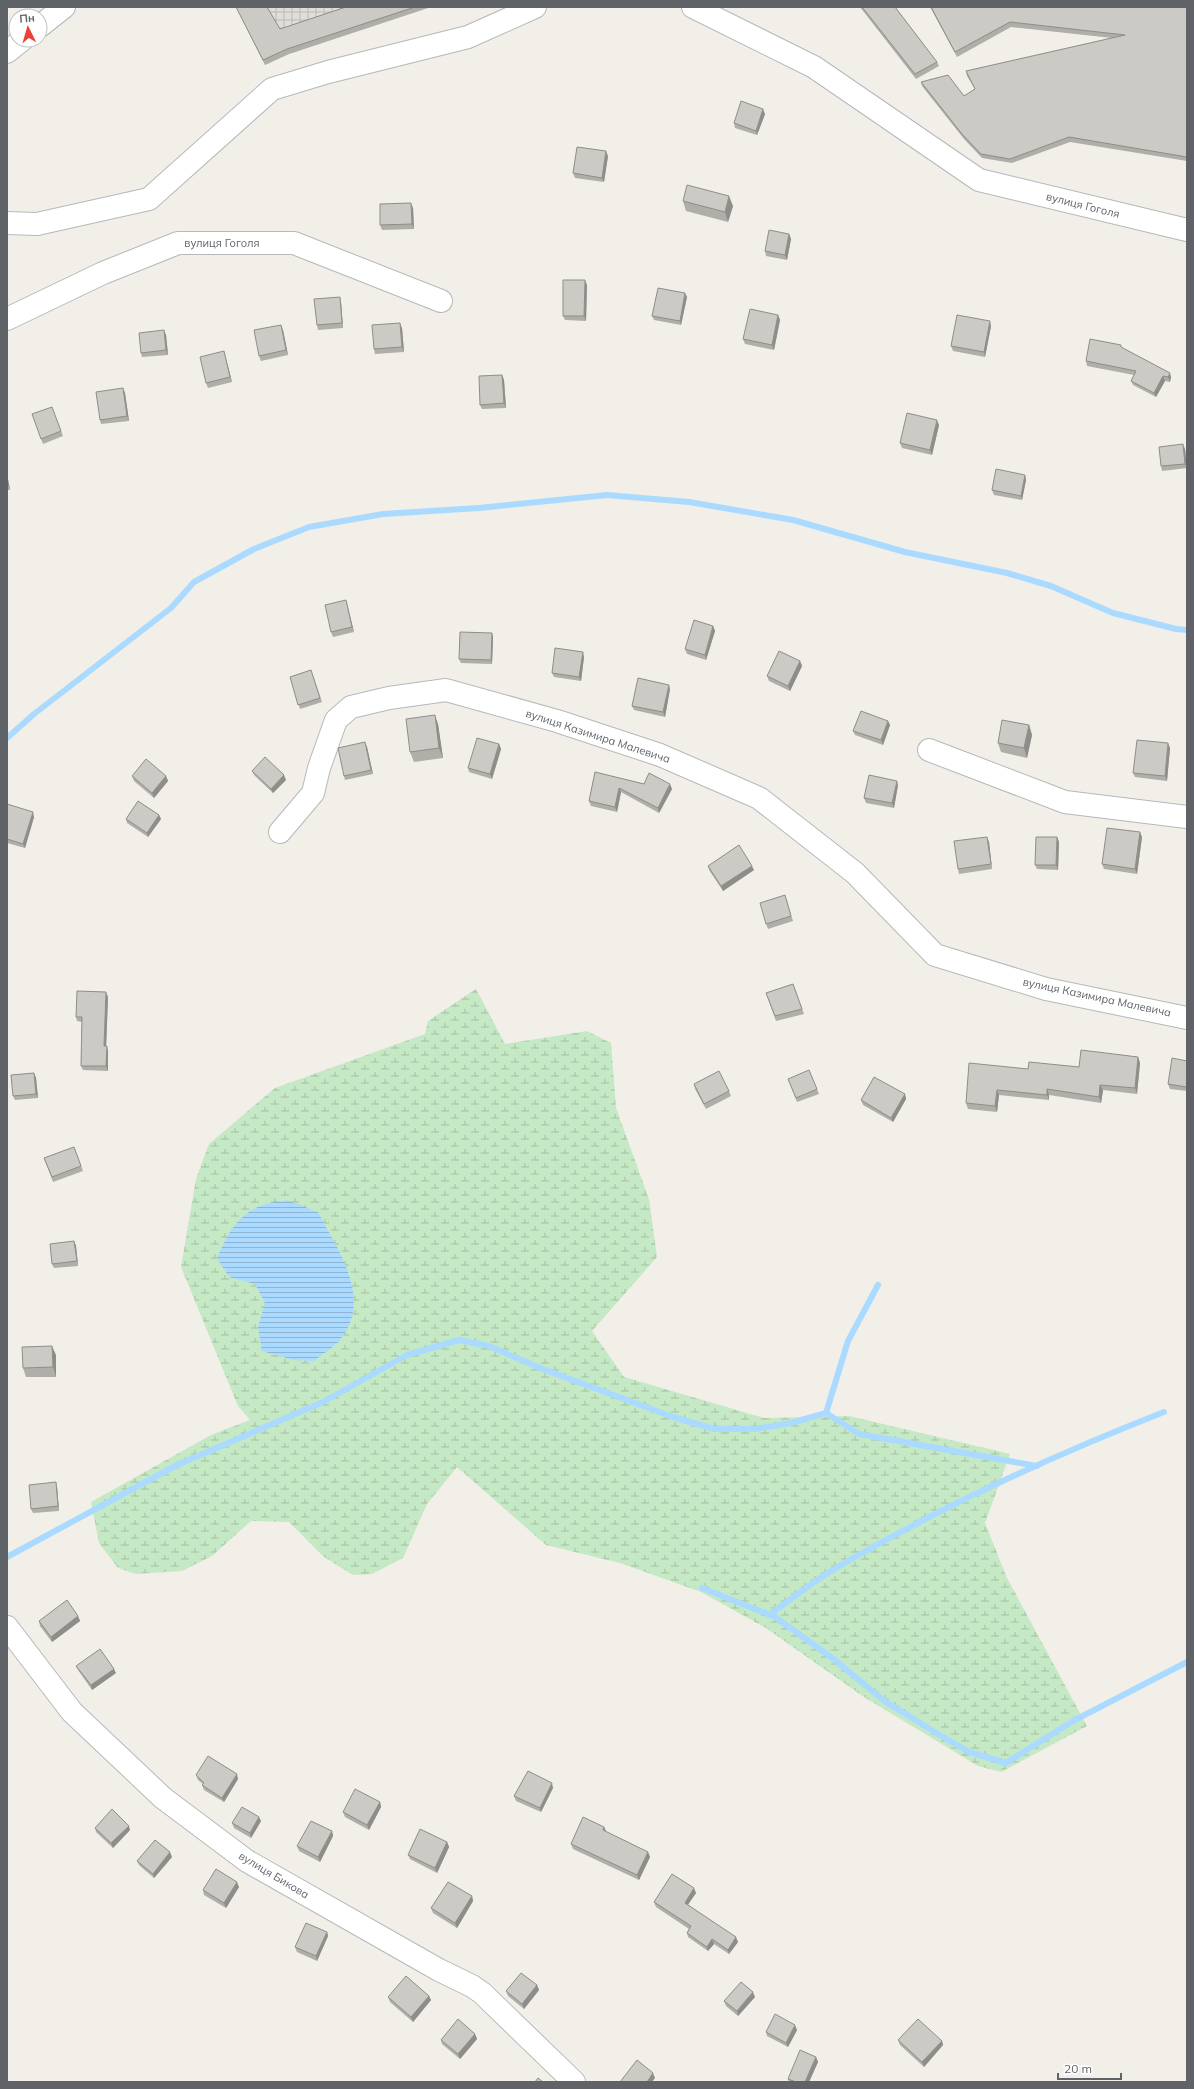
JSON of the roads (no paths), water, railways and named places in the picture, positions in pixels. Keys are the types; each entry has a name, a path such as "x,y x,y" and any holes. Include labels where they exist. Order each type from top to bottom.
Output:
{"street":[{"path":"48,20 64,7"},
{"path":"7,223 37,224 149,199 272,88 328,72 468,37 535,7"},
{"name":"вулиця Гоголя","path":"693,7 814,67 979,180 1187,230"},
{"name":"вулиця Гоголя","path":"7,319 103,273 178,243 294,243 441,301"},
{"name":"вулиця Казимира Малевича","path":"280,832 313,793 319,768 336,720 351,707 389,698 446,690 557,721 660,755 759,798 855,873 935,956 1046,989 1187,1018"},
{"path":"929,750 1064,802 1187,817"},
{"name":"вулиця Бикова","path":"7,1627 72,1712 163,1798 247,1861 439,1970 472,1986 574,2082"}],"water":[{"path":"287,1200 318,1212 343,1259 353,1293 353,1309 349,1326 338,1342 314,1361 294,1360 262,1351 258,1327 265,1303 255,1284 229,1277 217,1258 229,1233 246,1214 266,1204"}],"waterway":[{"path":"7,738 34,714 171,608 194,582 254,549 309,527 383,514 479,508 607,495 689,502 793,520 905,552 1007,573 1051,586 1113,613 1176,629 1187,630"},
{"path":"7,1557 177,1465 323,1402 407,1355 459,1340 489,1346 540,1368 673,1417 714,1429 754,1429 791,1423 826,1413 848,1341 878,1285"},
{"path":"769,1615 836,1568 915,1524 956,1503 1080,1446 1164,1412"},
{"path":"826,1413 859,1434 1037,1466"},
{"path":"702,1588 775,1617 835,1660 883,1700 969,1752 1006,1763 1073,1721 1187,1662"}]}
